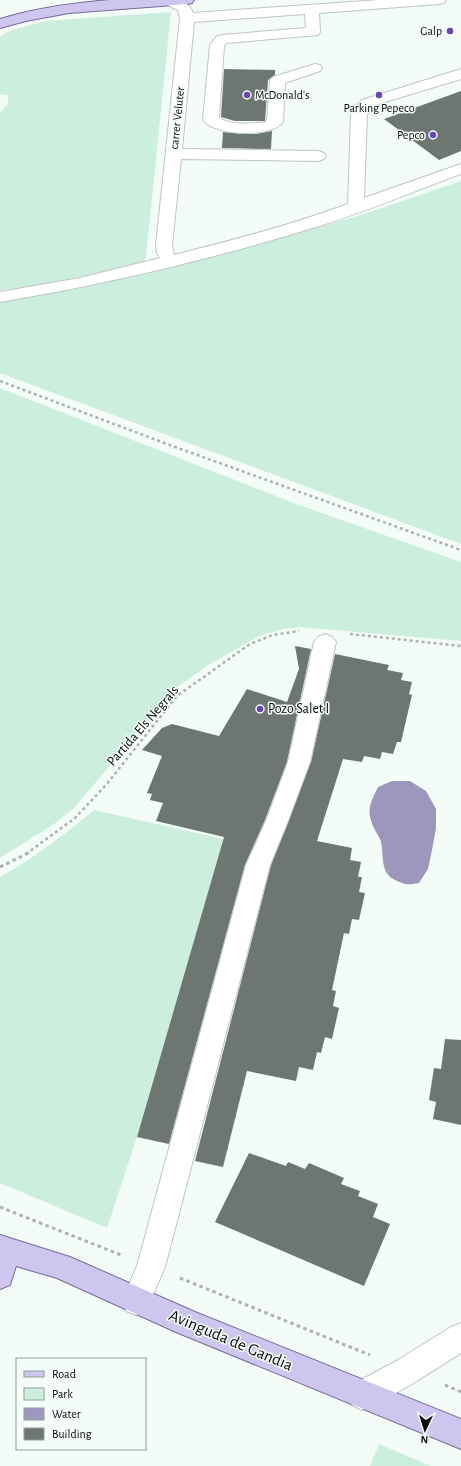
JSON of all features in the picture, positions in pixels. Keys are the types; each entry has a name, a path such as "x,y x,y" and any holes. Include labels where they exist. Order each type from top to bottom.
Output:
{"main road":[{"path":"0,24 47,11 78,7 187,0"},
{"path":"0,1248 2,1265 0,1276"},
{"name":"Avinguda de Gandia","path":"0,1248 60,1266 136,1300 362,1395 461,1434"}],"street":[{"path":"170,1 184,8 187,18 439,0"},
{"path":"312,9 313,32 222,39 217,44 211,120 215,124 225,126 265,127 271,125 275,122 278,80 315,68"},
{"name":"carrer Veluter","path":"170,261 165,253 164,245 187,18"},
{"path":"356,208 359,116 362,108 367,103 384,97 461,74"},
{"path":"173,154 318,156"},
{"path":"0,297 80,283 312,224 461,169"},
{"path":"136,1300 151,1267 258,865 277,821 299,762 325,642"},
{"path":"362,1395 408,1370 461,1337"}],"path":[{"path":"0,381 175,447 461,550"},
{"name":"Partida Els Negrals","path":"0,867 29,852 75,818 106,785 177,696 250,644 273,635 303,631"},
{"path":"350,634 461,646"},
{"path":"0,1207 461,1392"}],"green space":[{"path":"171,12 146,257 144,262 127,267 25,288 0,290 0,113 8,104 8,95 0,94 0,36 12,30 46,21"},
{"path":"461,181 461,544 0,373 0,301 69,290 269,242 370,212"},
{"path":"0,388 296,504 461,562 461,641 300,627 283,629 259,636 210,664 177,687 73,809 54,824 0,858"},
{"path":"94,810 223,839 137,1137 107,1228 0,1183 0,877 48,846"},
{"path":"379,1444 431,1466 370,1466"}],"water":[{"path":"392,781 410,781 426,791 436,809 436,828 428,869 419,883 404,884 390,877 387,873 380,840 370,817 371,803 378,787"}],"building":[{"name":"McDonald's","path":"224,69 275,70 275,75 268,80 265,121 235,121 221,117"},
{"name":"Pepco","path":"461,91 461,151 439,160 384,119"},
{"path":"272,131 271,149 222,148 223,132 256,134"},
{"path":"295,646 311,649 287,762 265,820 245,865 169,1144 137,1137 224,837 156,821 163,803 150,800 152,794 147,793 162,756 142,750 162,728 172,724 219,736 247,689 287,702 299,669"},
{"path":"335,654 389,665 387,670 403,673 401,680 412,682 409,694 412,695 401,742 397,742 393,754 382,752 380,759 364,756 362,762 343,759 317,841 352,848 350,860 361,862 358,877 362,877 359,892 365,893 359,920 352,919 349,934 344,933 332,990 336,991 333,1006 339,1008 332,1039 325,1037 321,1053 317,1052 313,1070 299,1067 296,1081 247,1071 223,1167 195,1161 271,865 311,762"},
{"path":"445,1039 461,1040 461,1125 433,1119 436,1102 429,1100 434,1068 441,1069"},
{"path":"249,1153 286,1166 288,1162 305,1169 309,1163 344,1178 341,1184 360,1191 358,1196 378,1204 373,1217 390,1224 364,1286 215,1222"}],"place":[{"name":"Galp","path":"450,31"},
{"name":"McDonald's","path":"247,95"},
{"name":"Parking Pepeco","path":"379,95"},
{"name":"Pepco","path":"433,135"},
{"name":"Pozo Salet I","path":"260,709"}]}
